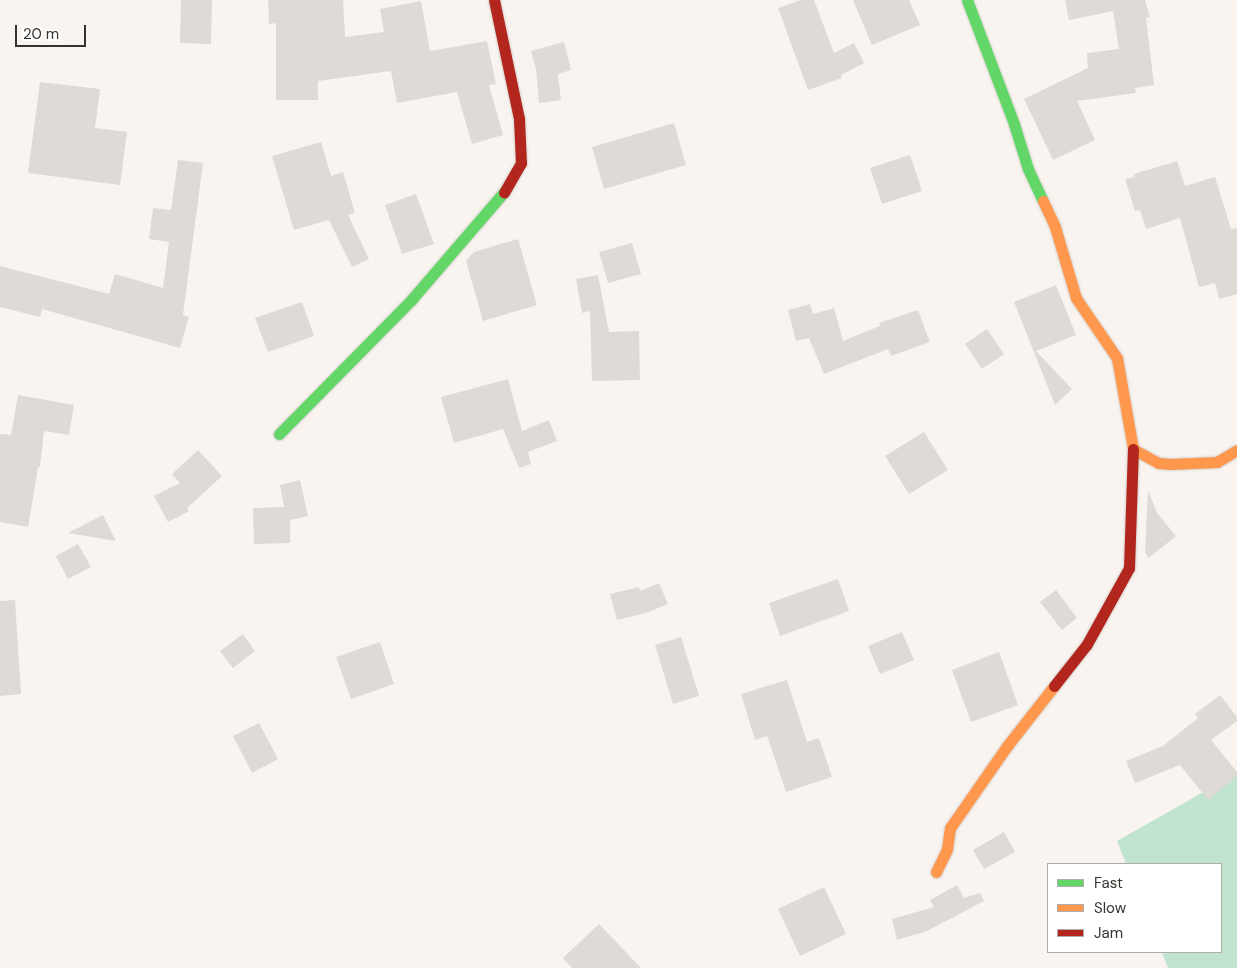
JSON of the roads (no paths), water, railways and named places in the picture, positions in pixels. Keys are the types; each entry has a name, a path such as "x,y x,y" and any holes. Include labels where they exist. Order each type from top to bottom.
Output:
{"street":[{"path":"279,434 412,299 500,198 521,163 519,119 494,0"},
{"path":"936,872 947,850 950,828 1006,746 1087,644 1129,568 1133,449 1116,358 1076,298 1055,227 1028,169 1014,124 967,0"},
{"path":"1133,449 1158,463 1170,464 1217,462 1237,450"}]}
